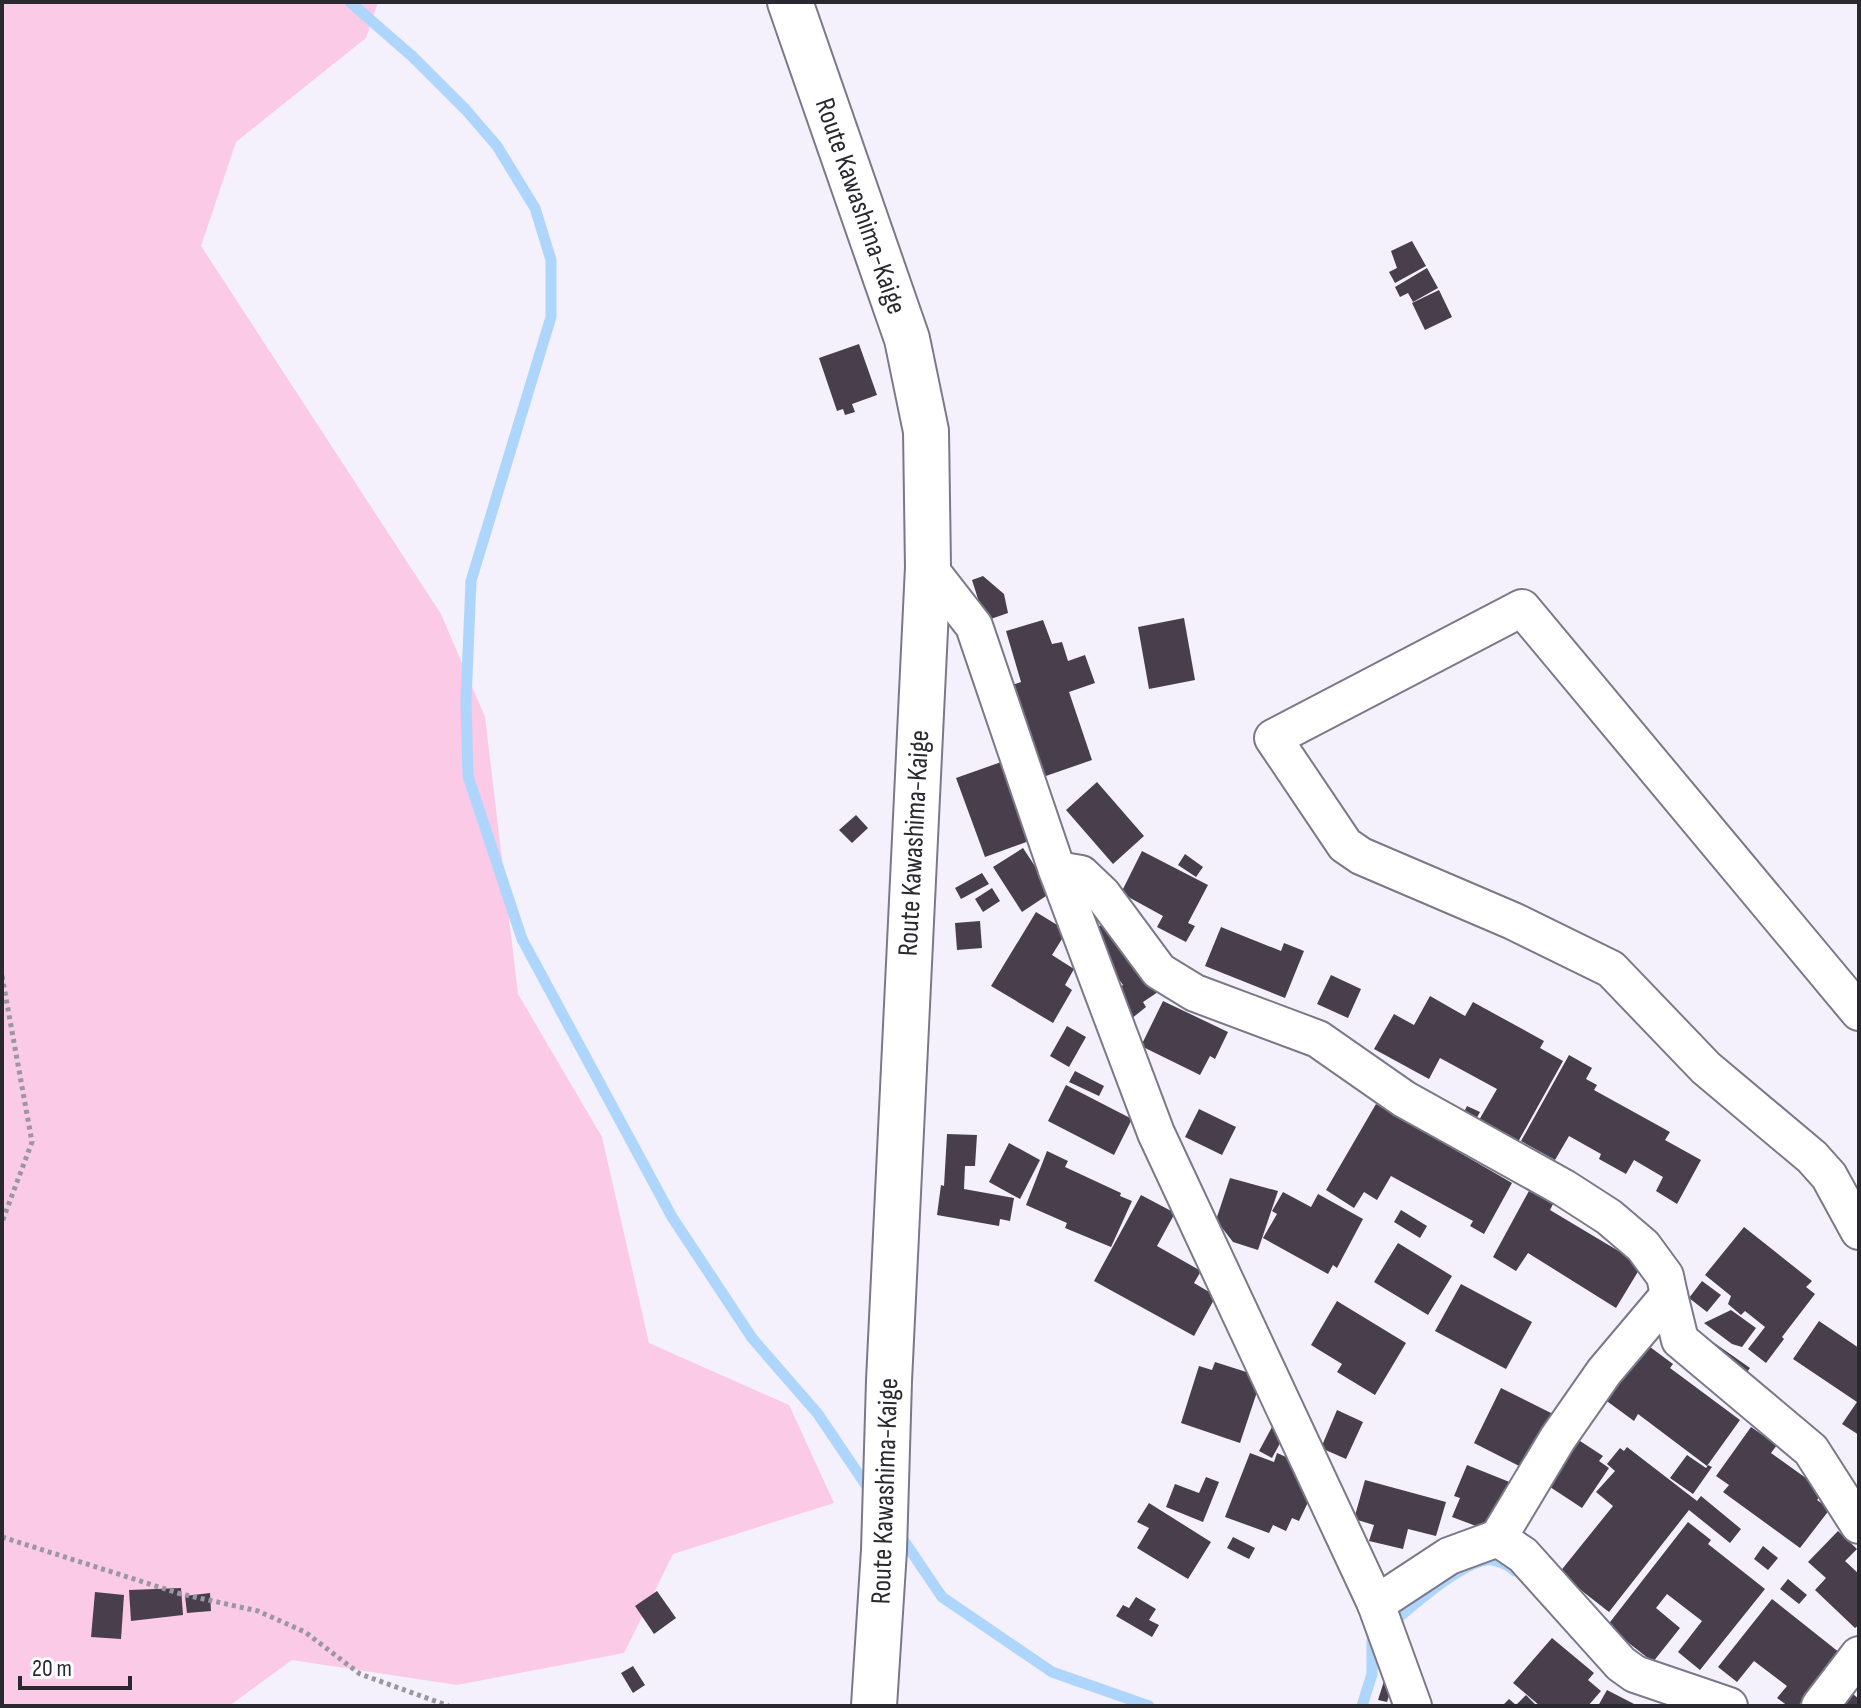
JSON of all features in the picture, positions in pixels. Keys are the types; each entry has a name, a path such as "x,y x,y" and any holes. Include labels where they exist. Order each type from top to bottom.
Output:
{"main road":[{"name":"Route Kawashima-Kaige","path":"790,2 907,339 926,431 928,567 884,1550 874,1706"}],"street":[{"path":"928,567 974,626 1057,870 1156,1133 1376,1604 1413,1706"},
{"path":"1859,1012 1522,608 1273,738 1345,845 1361,856 1513,921 1611,969 1706,1068 1812,1157 1829,1176 1859,1231"},
{"path":"1057,870 1081,874 1102,894 1159,971 1195,993 1318,1039 1404,1099 1564,1188 1609,1217 1643,1246 1665,1276 1680,1340 1811,1450 1859,1525"},
{"path":"1376,1604 1449,1556 1498,1538 1558,1438 1604,1372 1669,1295"},
{"path":"1498,1538 1523,1555 1621,1664 1635,1674 1729,1706"},
{"path":"1820,1706 1859,1655"}],"path":[{"path":"2,976 32,1142 2,1222"},
{"path":"2,1537 181,1594 258,1611 305,1632 360,1674 449,1706"}],"shaded area":[{"path":"2,2 378,2 366,38 236,142 201,246 441,614 485,717 518,994 602,1137 649,1343 789,1405 834,1503 673,1554 624,1653 457,1685 292,1660 229,1706 2,1706"}],"building":[{"path":"1412,241 1426,266 1395,283 1389,272 1397,268 1391,251"},
{"path":"1427,268 1438,288 1413,302 1408,293 1400,297 1395,287"},
{"path":"1439,290 1452,317 1425,330 1412,303"},
{"path":"859,344 877,395 852,404 855,412 845,415 843,409 837,411 819,358"},
{"path":"983,576 1004,594 1008,613 985,621 972,580"},
{"path":"1184,618 1195,680 1149,689 1138,627"},
{"path":"1043,620 1052,644 1062,642 1068,661 1085,655 1095,683 1069,692 1092,760 1043,777 1012,685 1021,682 1006,631"},
{"path":"1004,761 1032,840 985,857 956,778"},
{"path":"1097,782 1144,836 1113,864 1066,810"},
{"path":"856,815 868,828 852,843 839,830"},
{"path":"1023,848 1052,892 1022,912 993,867"},
{"path":"1142,851 1208,885 1188,923 1195,926 1186,942 1157,927 1163,916 1121,893"},
{"path":"1185,854 1203,867 1196,877 1178,865"},
{"path":"982,873 989,884 961,899 955,888"},
{"path":"992,888 1000,901 983,912 975,899"},
{"path":"1036,912 1067,931 1052,955 1074,969 1065,985 1072,990 1053,1023 991,986"},
{"path":"1110,919 1158,992 1143,1002 1146,1007 1126,1023 1113,992 1123,985 1103,958 1092,931"},
{"path":"980,921 982,948 957,950 955,923"},
{"path":"1221,927 1281,951 1284,943 1304,951 1285,998 1205,966"},
{"path":"1331,975 1361,989 1348,1018 1317,1004"},
{"path":"1430,996 1465,1016 1473,1002 1544,1041 1540,1048 1563,1061 1513,1151 1475,1127 1497,1089 1440,1058 1429,1079 1374,1049 1394,1014 1414,1025"},
{"path":"1163,1001 1228,1032 1215,1059 1210,1056 1200,1075 1141,1046"},
{"path":"1067,1026 1086,1037 1069,1067 1050,1056"},
{"path":"1569,1055 1592,1068 1586,1079 1597,1085 1594,1090 1670,1132 1665,1140 1701,1160 1677,1204 1656,1191 1663,1177 1634,1160 1626,1174 1599,1159 1601,1154 1569,1136 1555,1160 1521,1141"},
{"path":"1075,1071 1104,1086 1099,1096 1069,1082"},
{"path":"1066,1085 1132,1119 1114,1155 1048,1121"},
{"path":"1376,1104 1512,1183 1484,1234 1470,1226 1473,1221 1391,1176 1377,1200 1364,1192 1354,1208 1326,1190"},
{"path":"1467,1106 1480,1112 1473,1125 1461,1118"},
{"path":"1199,1109 1236,1127 1222,1155 1185,1137"},
{"path":"947,1134 977,1135 975,1166 965,1166 964,1189 1014,1198 1010,1221 1000,1219 999,1226 937,1215 941,1185 944,1186"},
{"path":"1009,1143 1040,1160 1020,1199 989,1182"},
{"path":"1047,1151 1068,1161 1065,1167 1132,1201 1111,1247 1065,1228 1067,1223 1026,1205"},
{"path":"1230,1178 1278,1191 1258,1250 1233,1242 1216,1220"},
{"path":"1530,1189 1554,1202 1550,1210 1642,1265 1616,1308 1528,1253 1516,1271 1493,1257"},
{"path":"1283,1192 1311,1207 1318,1194 1363,1219 1337,1268 1333,1265 1328,1274 1263,1238 1277,1214 1272,1211"},
{"path":"1141,1195 1175,1213 1157,1246 1201,1271 1194,1283 1216,1296 1194,1336 1094,1281"},
{"path":"1401,1210 1427,1226 1420,1238 1394,1222"},
{"path":"1744,1227 1812,1281 1806,1287 1815,1294 1766,1363 1748,1349 1765,1327 1745,1311 1741,1315 1728,1304 1731,1296 1705,1275"},
{"path":"1398,1243 1452,1276 1428,1315 1374,1282"},
{"path":"1702,1281 1721,1295 1707,1312 1689,1298"},
{"path":"1461,1284 1532,1322 1506,1369 1435,1331"},
{"path":"1337,1301 1406,1343 1375,1395 1337,1372 1342,1364 1311,1345"},
{"path":"1731,1310 1756,1328 1742,1347 1732,1344 1704,1323"},
{"path":"1819,1321 1859,1348 1859,1435 1842,1424 1857,1402 1793,1359"},
{"path":"1713,1342 1750,1368 1742,1379 1706,1353"},
{"path":"1646,1344 1673,1364 1670,1368 1740,1420 1707,1466 1638,1414 1634,1421 1604,1399"},
{"path":"1215,1362 1262,1377 1240,1443 1181,1423 1199,1366 1212,1370"},
{"path":"1501,1388 1555,1415 1527,1470 1474,1443"},
{"path":"1337,1410 1363,1422 1346,1459 1321,1448"},
{"path":"1272,1427 1285,1434 1272,1458 1259,1451"},
{"path":"1751,1427 1777,1445 1771,1453 1824,1491 1817,1500 1830,1509 1800,1548 1723,1492 1729,1485 1716,1476"},
{"path":"1577,1439 1603,1456 1599,1461 1609,1468 1582,1508 1547,1485"},
{"path":"1627,1447 1697,1501 1701,1496 1741,1529 1730,1543 1689,1510 1609,1612 1559,1573 1613,1506 1596,1492 1615,1471 1607,1464 1620,1448 1624,1451"},
{"path":"1250,1453 1274,1462 1277,1453 1293,1460 1310,1498 1299,1521 1292,1518 1286,1531 1273,1525 1269,1533 1225,1517"},
{"path":"1687,1455 1706,1468 1708,1465 1712,1467 1693,1494 1670,1478"},
{"path":"1467,1465 1512,1483 1498,1518 1475,1529 1476,1526 1452,1517 1460,1498 1454,1496"},
{"path":"1206,1477 1219,1482 1203,1522 1166,1507 1175,1484 1199,1493"},
{"path":"1365,1480 1446,1502 1436,1536 1408,1529 1403,1549 1369,1541 1374,1525 1354,1519"},
{"path":"1149,1503 1211,1542 1188,1579 1137,1548 1149,1528 1137,1522"},
{"path":"1688,1522 1711,1540 1708,1544 1765,1589 1700,1670 1678,1652 1702,1621 1667,1594 1656,1608 1680,1628 1653,1662 1607,1626"},
{"path":"1838,1531 1857,1549 1845,1561 1859,1574 1859,1625 1855,1628 1815,1590 1826,1578 1808,1562"},
{"path":"1233,1537 1255,1548 1249,1559 1227,1548"},
{"path":"1763,1546 1778,1558 1768,1570 1754,1559"},
{"path":"1788,1579 1807,1595 1799,1604 1780,1589"},
{"path":"181,1588 183,1615 131,1621 129,1590"},
{"path":"657,1591 676,1618 654,1634 635,1606"},
{"path":"95,1592 124,1595 121,1639 91,1637"},
{"path":"210,1593 211,1611 187,1613 185,1596"},
{"path":"1136,1597 1156,1609 1149,1620 1159,1625 1152,1637 1116,1616 1123,1605 1129,1608"},
{"path":"1772,1599 1840,1653 1798,1706 1788,1706 1777,1698 1787,1686 1754,1661 1737,1682 1718,1667"},
{"path":"1552,1638 1594,1673 1588,1680 1601,1691 1588,1706 1540,1706 1513,1683"},
{"path":"633,1666 645,1685 633,1693 621,1673"},
{"path":"1385,1678 1394,1680 1387,1702 1378,1700"},
{"path":"1847,1689 1859,1699 1859,1706 1834,1706"},
{"path":"1607,1690 1638,1706 1598,1706"},
{"path":"1526,1695 1537,1706 1502,1706 1509,1699 1516,1705"}],"waterway":[{"path":"350,2 413,57 497,146 535,208 551,260 551,317 471,581 466,701 468,776 522,939 672,1217 752,1338 818,1414 872,1494"},
{"path":"900,1535 942,1597 1052,1672 1149,1706"},
{"path":"1362,1706 1372,1674 1372,1640 1427,1594 1473,1564 1493,1560 1515,1571"}]}
